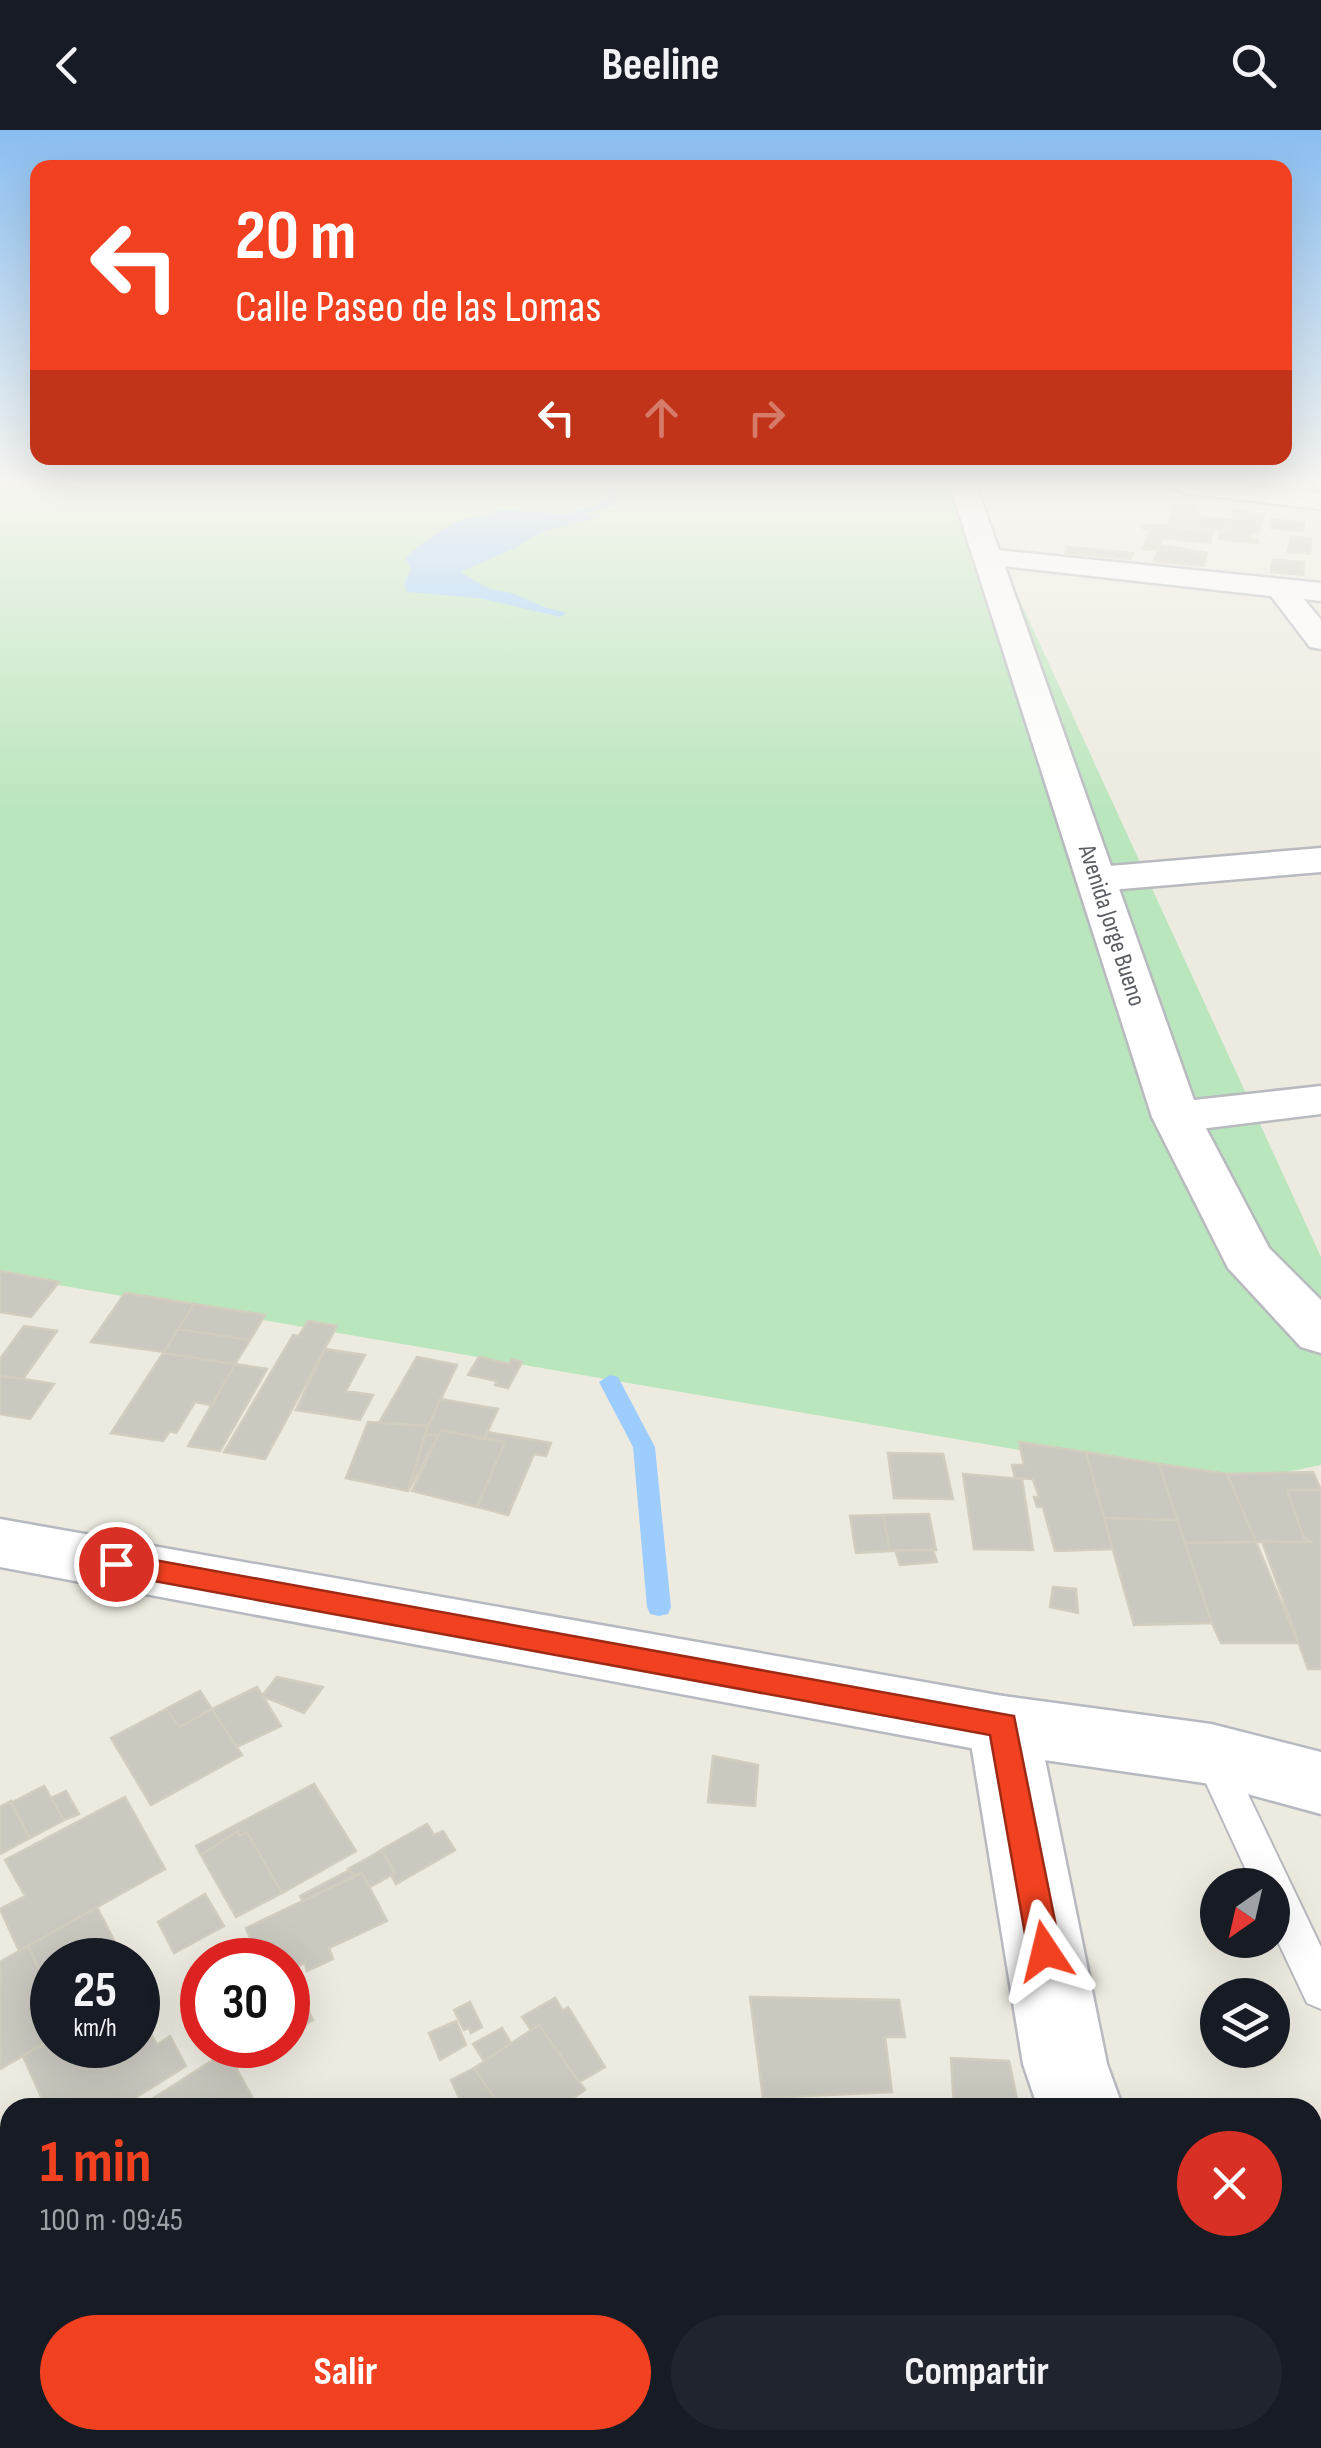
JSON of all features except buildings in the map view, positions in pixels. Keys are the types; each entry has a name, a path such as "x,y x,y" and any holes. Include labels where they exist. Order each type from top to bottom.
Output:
{"street":[{"name":"Avenida Jorge Bueno","path":"999,593 1176,1117 1246,1256 1321,1334"},
{"path":"1284,593 1321,640"},
{"path":"1098,880 1321,860"},
{"path":"1176,1117 1321,1100"},
{"path":"0,1542 1003,1725 1211,1754 1321,1782"},
{"path":"1003,1725 1066,2064 1078,2098"}],"lane":[{"path":"1211,1754 1264,1868"},
{"path":"1290,1924 1321,1990"}],"green space":[{"path":"0,593 1017,593 1321,1257 1321,1465 1223,1485 0,1275"}],"water":[{"path":"421,593 512,593 560,614 500,600"}],"waterway":[{"path":"475,594 560,614"},
{"path":"610,1382 644,1447 659,1607"}],"route":[{"path":"116,1564 1003,1725 1045,1951"}]}
